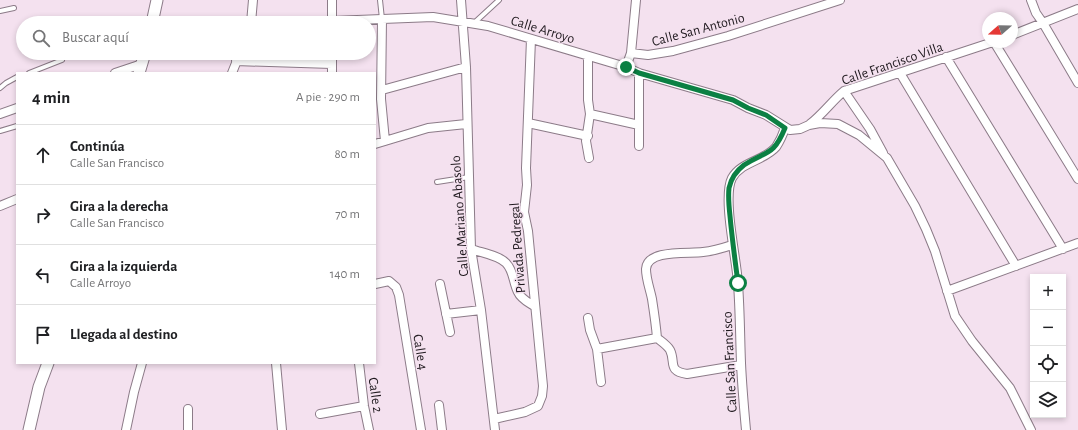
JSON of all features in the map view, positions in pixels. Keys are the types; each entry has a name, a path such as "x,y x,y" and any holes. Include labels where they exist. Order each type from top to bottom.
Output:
{"street":[{"path":"154,16 157,0"},
{"path":"252,16 253,0"},
{"path":"332,0 332,16"},
{"name":"Calle Mariano Abasolo","path":"461,0 466,67 466,124 472,249 481,310 495,430"},
{"path":"626,67 631,53 637,0"},
{"name":"Calle San Antonio","path":"631,53 648,55 672,51 728,36 838,0"},
{"path":"1031,0 1036,13 1078,83"},
{"path":"1018,33 1078,9"},
{"name":"Calle Arroyo","path":"376,19 434,17 504,30 626,67 639,73 733,100 766,115 785,128"},
{"path":"382,19 382,90 385,141"},
{"name":"Privada Pedregal","path":"494,419 525,412 538,406 542,396 543,386 534,306 528,231 524,212 527,185 526,168 531,39"},
{"name":"Calle Francisco Villa","path":"809,125 818,118 844,91 982,46"},
{"path":"998,48 1078,179"},
{"path":"588,56 588,100 590,114 588,136 586,141 589,158"},
{"path":"946,57 1063,249"},
{"path":"332,60 332,72"},
{"path":"232,72 236,61 332,64"},
{"path":"118,72 142,63"},
{"path":"382,90 466,67"},
{"path":"638,146 639,73"},
{"path":"900,73 1016,266"},
{"path":"844,91 870,129 915,206 935,251 954,316 1010,388 1031,430"},
{"path":"0,114 16,108"},
{"path":"590,114 639,125"},
{"path":"528,123 588,136"},
{"path":"785,128 794,130 809,125 828,123 838,124 859,135 886,158"},
{"path":"376,144 428,128 466,124"},
{"name":"Calle San Francisco","path":"746,430 741,365 738,283 732,245 728,196 729,187 732,178 743,166 766,155 775,148 785,128"},
{"path":"0,206 16,199"},
{"path":"947,291 1078,243"},
{"path":"732,245 703,252 665,254 650,260 646,268 655,315 657,338 670,349 672,366 681,373 693,373 741,365"},
{"path":"472,249 503,260 508,265 518,292 526,301 534,306"},
{"name":"Calle 4","path":"376,284 389,282 396,287 399,295 421,430"},
{"path":"440,284 450,332"},
{"path":"446,314 481,310"},
{"path":"588,318 590,330 597,349 601,382"},
{"path":"597,349 657,338"},
{"path":"29,430 39,387 48,364"},
{"path":"126,430 142,364"},
{"path":"276,364 282,430"},
{"name":"Calle 2","path":"359,364 364,406 369,430"},
{"path":"439,405 442,430"},
{"path":"320,414 364,406"},
{"path":"188,409 188,430"}],"lane":[{"path":"380,0 382,19"},
{"path":"472,24 499,0"},
{"path":"0,11 14,8"},
{"path":"32,72 62,60"},
{"path":"0,88 16,78"},
{"path":"0,131 16,126"},
{"path":"437,182 469,177"}],"route":[{"path":"626,67 639,73 733,100 766,115 785,128 775,148 766,155 751,161 737,171 732,178 729,187 728,196 732,245 738,283"}]}
